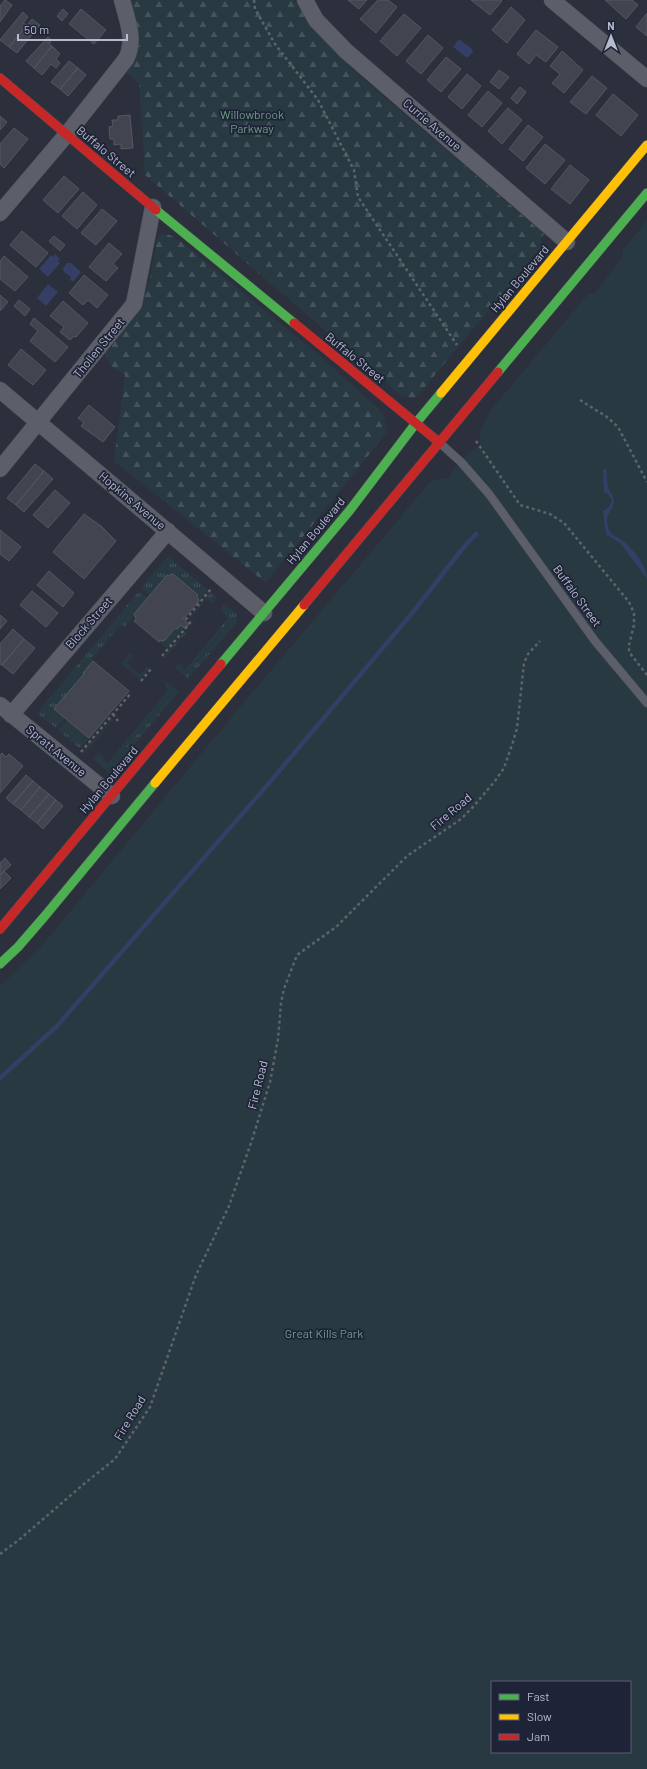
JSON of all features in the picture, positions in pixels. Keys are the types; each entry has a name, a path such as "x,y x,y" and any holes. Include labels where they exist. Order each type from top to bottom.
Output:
{"main road":[{"name":"Buffalo Street","path":"0,78 153,207 440,443"},
{"name":"Hylan Boulevard","path":"0,929 350,510 416,423 647,145"},
{"path":"0,964 18,947 39,922 647,193"}],"street":[{"path":"0,213 67,134 126,59 131,49 129,27 122,0"},
{"name":"Currie Avenue","path":"305,0 316,20 346,51 567,242"},
{"path":"552,0 647,79"},
{"name":"Thollen Street","path":"0,469 134,304 153,207"},
{"name":"Hopkins Avenue","path":"0,390 264,613"},
{"name":"Block Street","path":"5,710 168,531"},
{"name":"Spratt Avenue","path":"5,710 112,796"}],"lane":[{"name":"Buffalo Street","path":"440,443 461,462 489,494 595,641 647,703"}],"path":[{"path":"254,0 255,9 274,44 318,100 354,170 358,197 460,349"},
{"path":"580,400 607,417 618,427 647,482"},
{"path":"476,441 520,505 550,514 557,517 564,523 629,602 634,613 634,625 628,645 629,652 647,675"},
{"path":"162,656 190,623 186,619 212,589"},
{"name":"Fire Road","path":"0,1554 115,1460 150,1407 196,1275 229,1206 252,1140 270,1082 278,1039 282,996 288,976 297,955 336,927 407,856 461,819 495,781 504,768 517,728 524,663 528,654 540,641"},
{"path":"141,681 151,669"},
{"path":"80,752 131,693"},
{"path":"113,714 118,721"}],"green space":[{"name":"Willowbrook Parkway","path":"130,0 294,0 321,37 355,72 544,234 540,239 543,244 542,246 415,399 401,396 145,175 139,83 127,73 132,64 137,46 136,28"},
{"name":"Great Kills Park","path":"647,221 647,1769 0,1769 0,986 38,950 229,720 430,482 437,479 449,478 458,464 480,445 481,431 490,411 588,294 595,294 623,257 622,250"},
{"path":"161,234 170,235 181,242 318,354 383,413 387,432 266,583 114,461 125,375 111,366 105,353 141,306 150,278 158,236"},
{"path":"168,556 208,590 199,601 198,595 171,574 169,576 167,575 150,596 141,588"},
{"path":"139,591 148,598 125,627 121,624 92,659 93,661 83,673 84,674 65,718 56,728 37,713"},
{"path":"211,592 217,597 212,603 207,599 190,619 194,623 192,626 190,625 192,623 188,619"},
{"path":"225,604 238,615 236,618 238,621 188,679 185,676 220,634 217,631 228,618 221,610"},
{"path":"181,625 184,628 167,648 159,642 160,640 165,640 175,628 177,629"},
{"path":"186,630 188,631 164,659 163,658"},
{"path":"217,631 220,634 185,676 175,668 179,662 185,670"},
{"path":"130,653 134,655 127,663 140,674 147,666 150,668 140,680 121,664"},
{"path":"164,680 175,688 106,771 93,759 100,752 107,763 167,691"},
{"path":"175,688 179,691 110,774 106,771"},
{"path":"112,719 113,720 85,753 83,752"},
{"path":"67,720 89,738 80,749 58,730"}],"water":[{"path":"459,39 472,49 473,52 468,57 453,47"},
{"path":"55,254 60,259 58,261 60,263 48,277 39,269 51,255 53,257"},
{"path":"67,263 71,263 81,272 73,282 70,280 71,277 64,272 63,268"},
{"path":"48,284 58,292 46,306 37,298"},
{"path":"603,469 606,469 609,491 614,501 607,520 609,530 613,535 627,544 635,553 645,569 647,579 620,543 607,535 603,511 609,507 612,500 607,493 604,492"}],"building":[{"path":"5,0 12,5 0,22 0,6"},
{"path":"348,0 367,0 359,9"},
{"path":"378,0 388,0 397,7 376,33 360,19"},
{"path":"471,0 501,0 502,1 490,15"},
{"path":"605,0 632,0 638,5 626,19"},
{"path":"511,7 525,20 507,43 492,30"},
{"path":"63,9 68,14 62,21 57,16"},
{"path":"81,9 106,30 94,44 69,24"},
{"path":"23,12 28,17 23,23 27,25 9,47 0,40"},
{"path":"647,13 647,36 636,27"},
{"path":"404,14 421,28 397,56 380,41"},
{"path":"32,19 40,25 17,53 9,47"},
{"path":"536,30 558,47 546,62 536,55 529,64 517,54"},
{"path":"428,35 443,48 421,74 406,61"},
{"path":"48,37 52,40 49,44 52,46 34,68 26,61"},
{"path":"52,46 60,54 56,59 60,63 56,68 51,64 42,75 34,68"},
{"path":"562,51 583,70 564,93 552,83 560,74 550,66"},
{"path":"446,57 461,69 441,92 427,80"},
{"path":"69,61 78,68 60,89 51,82"},
{"path":"78,68 86,75 68,96 60,89"},
{"path":"499,70 509,77 499,89 490,82"},
{"path":"467,74 481,86 462,109 448,97"},
{"path":"592,76 607,88 586,114 570,102"},
{"path":"520,87 526,92 517,104 511,98"},
{"path":"488,91 502,103 482,127 468,115"},
{"path":"613,94 638,115 621,136 596,115"},
{"path":"508,108 522,120 502,144 488,131"},
{"path":"130,115 133,148 121,149 121,144 114,145 114,139 110,139 109,127 113,126 112,120 118,120 118,116"},
{"path":"0,116 7,122 0,130"},
{"path":"528,125 543,137 523,161 509,149"},
{"path":"14,128 28,139 4,168 0,164 0,144"},
{"path":"545,144 565,160 545,184 526,168"},
{"path":"570,165 589,180 570,204 551,189"},
{"path":"64,176 79,189 58,213 43,200"},
{"path":"83,192 97,205 77,229 62,216"},
{"path":"102,209 117,221 96,245 81,233"},
{"path":"22,231 48,253 36,267 10,245"},
{"path":"54,236 65,245 60,251 49,241"},
{"path":"109,243 122,254 113,264 118,268 106,281 89,267"},
{"path":"4,256 28,277 15,291 0,279 0,261"},
{"path":"84,275 108,295 97,308 88,300 83,305 69,293"},
{"path":"0,295 8,302 0,311"},
{"path":"19,300 30,309 25,316 14,306"},
{"path":"63,301 88,323 76,337 74,336 70,340 60,332 64,327 50,316"},
{"path":"34,318 68,347 55,362 30,341 38,331 30,324"},
{"path":"21,349 46,370 33,385 8,365"},
{"path":"89,405 115,427 103,442 81,426 84,423 78,418"},
{"path":"35,464 44,471 16,505 7,498"},
{"path":"44,471 53,479 24,512 16,505"},
{"path":"55,490 70,503 48,528 33,515"},
{"path":"84,514 101,526 116,541 84,579 53,552"},
{"path":"0,530 21,547 9,561 0,554"},
{"path":"49,571 74,593 63,607 37,585"},
{"path":"173,574 198,595 199,601 184,618 182,618 189,624 185,629 181,625 177,629 175,628 165,640 160,640 159,642 134,621 136,619 134,614 167,575 169,576"},
{"path":"32,591 58,613 46,627 20,605"},
{"path":"0,615 7,621 0,629"},
{"path":"13,629 24,639 2,665 0,664 0,644"},
{"path":"24,639 35,648 13,674 2,665"},
{"path":"93,661 129,691 89,738 54,709 84,674 83,673"},
{"path":"2,753 6,757 9,754 23,766 0,793 0,755"},
{"path":"26,775 33,781 13,804 6,798"},
{"path":"33,781 40,787 21,810 13,804"},
{"path":"40,787 49,794 29,817 21,810"},
{"path":"49,794 56,800 37,823 29,817"},
{"path":"56,800 63,806 43,829 37,823"},
{"path":"5,858 11,865 0,875 0,863"},
{"path":"4,871 11,878 0,889 0,875"}],"waterway":[{"path":"0,1078 57,1026 264,789 413,612 463,548 476,534"}],"traffic: fast":[{"path":"498,372 647,193"},
{"path":"156,210 294,323"},
{"path":"221,664 350,510 416,423 441,393"},
{"path":"0,964 18,947 44,917 155,783"}],"traffic: slow":[{"path":"441,393 647,145"},
{"path":"155,783 304,605"}],"traffic: jam":[{"path":"0,78 156,210"},
{"path":"294,323 440,443"},
{"path":"304,605 498,372"},
{"path":"0,929 221,664"}]}
